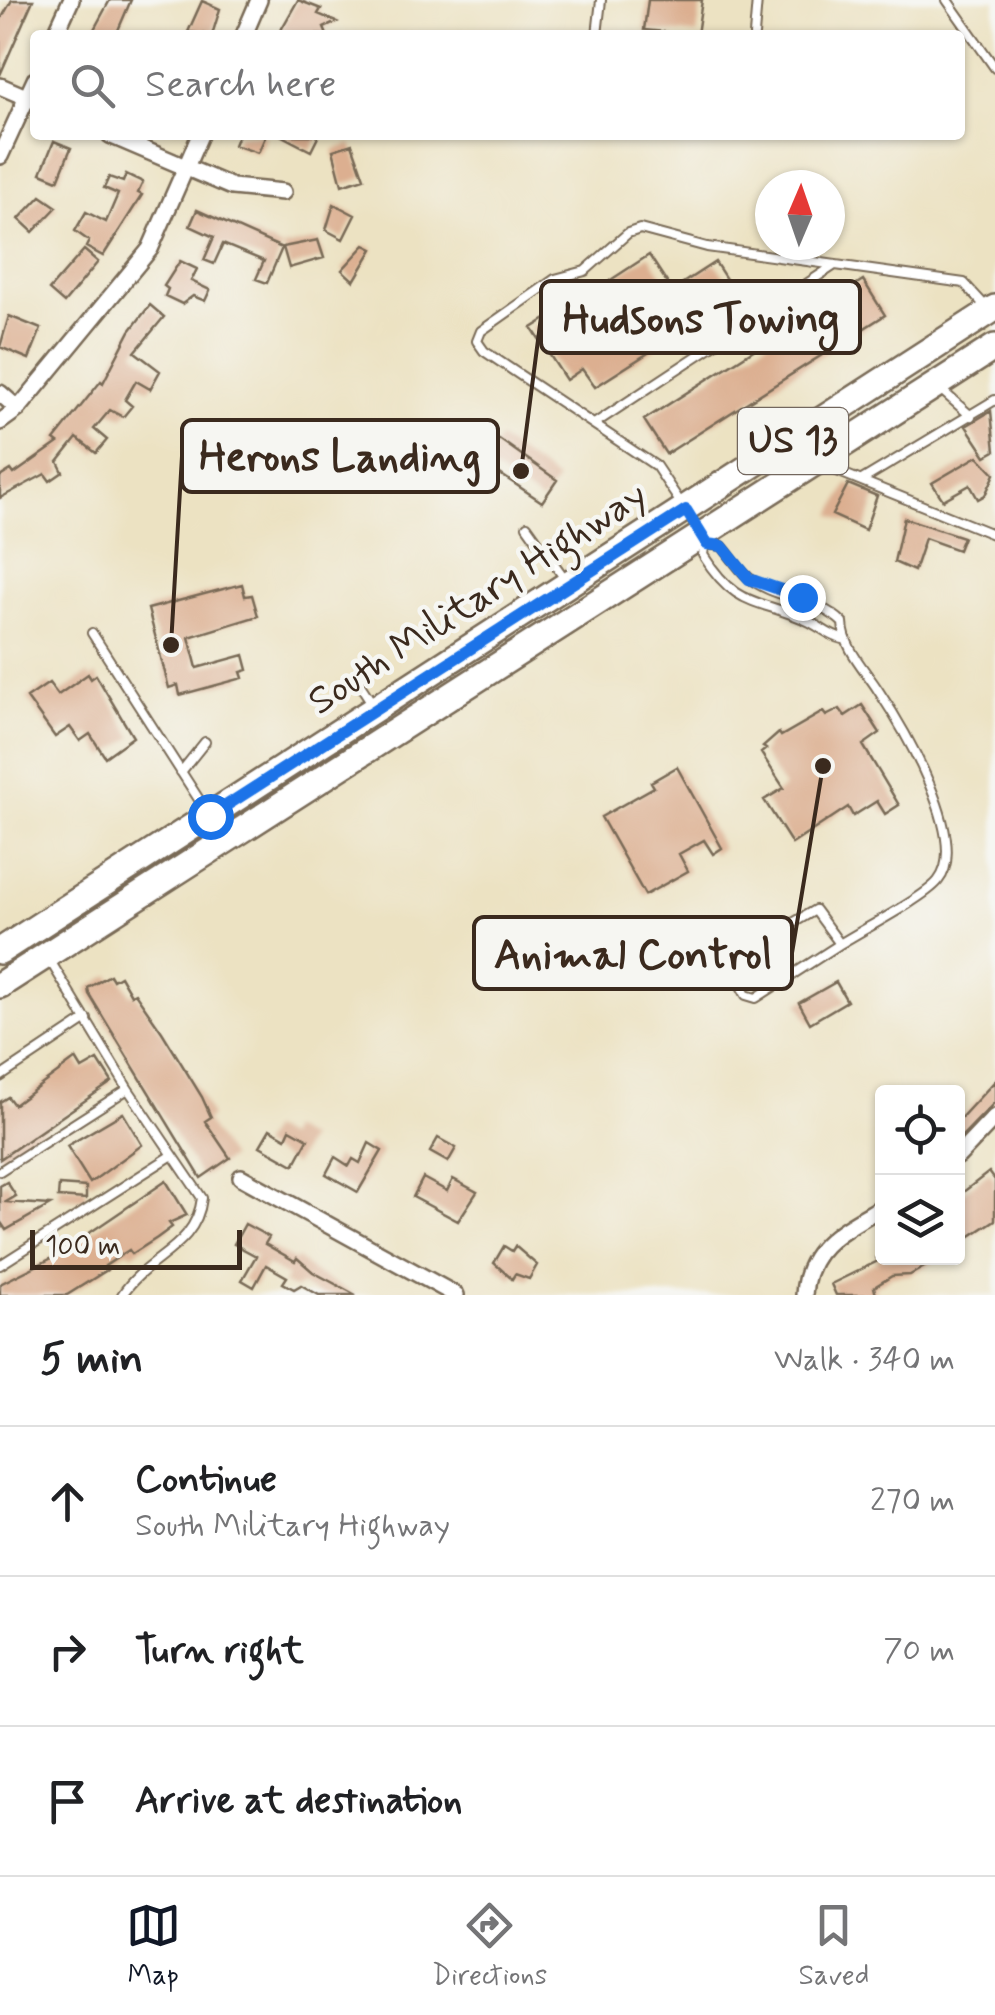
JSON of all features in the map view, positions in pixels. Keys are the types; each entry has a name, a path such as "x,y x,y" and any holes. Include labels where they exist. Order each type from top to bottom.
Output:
{"main road":[{"name":"South Military Highway","path":"0,951 993,312"},
{"name":"South Military Highway","path":"0,985 704,539 813,462 995,347"}],"street":[{"path":"57,30 70,0"},
{"path":"246,30 259,0"},
{"path":"0,86 30,100"},
{"path":"0,156 30,102"},
{"path":"121,140 232,187 283,192"},
{"path":"0,422 18,409 150,249 198,140"},
{"path":"0,393 18,409"},
{"path":"965,1149 995,1117"},
{"path":"241,1177 456,1295"},
{"path":"804,1295 804,1281 822,1244 875,1211"}],"lane":[{"path":"598,30 602,0"},
{"path":"754,30 756,0"},
{"path":"947,0 995,68"},
{"path":"840,944 815,910 738,956 732,970 746,995 756,998 840,944 938,881 948,854 932,785 880,692 844,639 843,623 832,612 749,579 722,546 704,539 656,466 484,351 478,341 481,330 555,279 585,272 628,234 640,229 706,247 964,283 993,312"},
{"path":"594,424 836,265"},
{"path":"936,385 971,416"},
{"path":"862,480 995,400"},
{"path":"813,462 995,536"},
{"path":"527,526 570,585"},
{"path":"704,539 702,555 714,573 744,601 810,622 830,636 844,639"},
{"path":"92,632 210,816"},
{"path":"355,677 376,710"},
{"path":"181,772 205,742"},
{"path":"47,955 170,1156 202,1198 199,1218 177,1248 136,1276 122,1295"},
{"path":"0,1077 86,1019"},
{"path":"0,1172 128,1089"},
{"path":"0,1265 170,1156"}],"building":[{"path":"12,0 33,0 0,75 0,21"},
{"path":"110,0 131,0 118,30 94,30"},
{"path":"298,0 321,9 318,14 337,22 325,30 281,30"},
{"path":"648,0 702,0 698,30 644,30"},
{"path":"202,1 220,9 214,30 189,30"},
{"path":"236,140 264,140 258,153 234,145"},
{"path":"290,140 316,140 311,151"},
{"path":"54,141 71,148 58,180 41,173"},
{"path":"352,144 364,178 342,185 333,150"},
{"path":"126,174 143,182 138,193 142,195 103,256 86,247 89,241 75,231 86,212 106,222 118,194 104,188 109,177 123,182"},
{"path":"41,196 57,207 33,232 19,219"},
{"path":"334,204 355,215 343,239 326,230"},
{"path":"197,210 282,248 267,283 256,279 264,261 223,244 214,264 204,260 214,237 190,226"},
{"path":"318,240 324,258 289,268 283,247"},
{"path":"365,245 373,249 354,281 342,270"},
{"path":"84,250 98,262 64,303 49,290"},
{"path":"649,255 672,290 715,262 737,296 595,387 582,369 566,380 532,328 564,308 588,344 629,317 606,283"},
{"path":"180,261 197,269 191,281 210,290 205,301 193,296 182,304 165,296 168,289 164,286"},
{"path":"863,280 885,315 666,454 644,420"},
{"path":"150,305 164,317 135,352 160,371 150,389 136,381 125,400 132,406 123,417 110,410 94,429 107,440 96,453 77,438 58,462 63,472 50,481 45,474 0,498 0,477 11,470 14,474 58,443 54,440 103,383 130,331"},
{"path":"9,316 41,329 29,359 0,347"},
{"path":"991,411 995,451 986,456 966,426"},
{"path":"499,439 557,480 542,502 485,464"},
{"path":"978,456 995,474 985,495 978,499 970,485 943,500 932,483"},
{"path":"848,484 877,496 865,530 832,515"},
{"path":"904,518 963,537 958,550 925,538 914,571 894,562"},
{"path":"242,584 245,596 252,595 258,616 189,637 197,668 244,655 248,670 241,672 243,678 180,695 178,685 169,688 148,609"},
{"path":"88,674 91,679 96,675 133,737 105,757 90,734 80,741 70,727 55,737 27,698 49,683 58,695"},
{"path":"862,705 880,733 863,745 899,805 885,814 877,801 853,816 848,807 792,844 764,800 784,788 761,753 766,749 763,747 779,733 781,736 823,712 826,716 840,709 845,716"},
{"path":"677,767 722,848 713,854 704,840 679,854 688,871 645,895 601,817 654,787 651,782"},
{"path":"110,975 113,980 120,976 162,1032 202,1097 211,1117 205,1121 230,1158 201,1178 89,994 88,988"},
{"path":"836,982 847,1001 810,1023 799,1003"},
{"path":"76,1059 82,1069 98,1060 112,1082 0,1159 0,1102 8,1097 14,1105"},
{"path":"995,1081 995,1102 965,1133 965,1113"},
{"path":"123,1113 142,1145 90,1183 67,1146"},
{"path":"270,1129 286,1138 290,1129 308,1139 294,1165 260,1146"},
{"path":"438,1138 456,1148 448,1162 430,1152"},
{"path":"369,1143 382,1151 358,1192 326,1174 335,1157 349,1166 353,1159 360,1163"},
{"path":"989,1172 995,1180 995,1220 969,1237 965,1232 965,1191"},
{"path":"423,1178 447,1191 453,1179 477,1192 458,1221 413,1197"},
{"path":"166,1181 187,1215 169,1223 172,1227 157,1238 132,1254 129,1250 105,1266 107,1270 67,1295 0,1295 0,1284 54,1257"},
{"path":"7,1182 16,1196 6,1202 50,1205 6,1230 0,1221 0,1186"},
{"path":"59,1185 86,1187 86,1199 58,1197"},
{"path":"245,1224 269,1237 265,1244 295,1261 297,1258 313,1272 356,1295 319,1295 301,1285 294,1289 283,1283 287,1277 266,1265 254,1287 242,1280 256,1256 234,1244"},
{"path":"504,1246 512,1251 515,1246 537,1265 529,1279 515,1274 512,1279 494,1263"},
{"path":"875,1262 928,1265 910,1275 892,1276 874,1287 876,1295 836,1295 831,1284"}],"place":[{"name":"Hudsons Towing","path":"521,471"},
{"name":"Herons Landing","path":"171,645"},
{"name":"Animal Control","path":"823,766"}],"route":[{"path":"210,816 686,510 707,544 722,546 749,579 802,597"}]}
